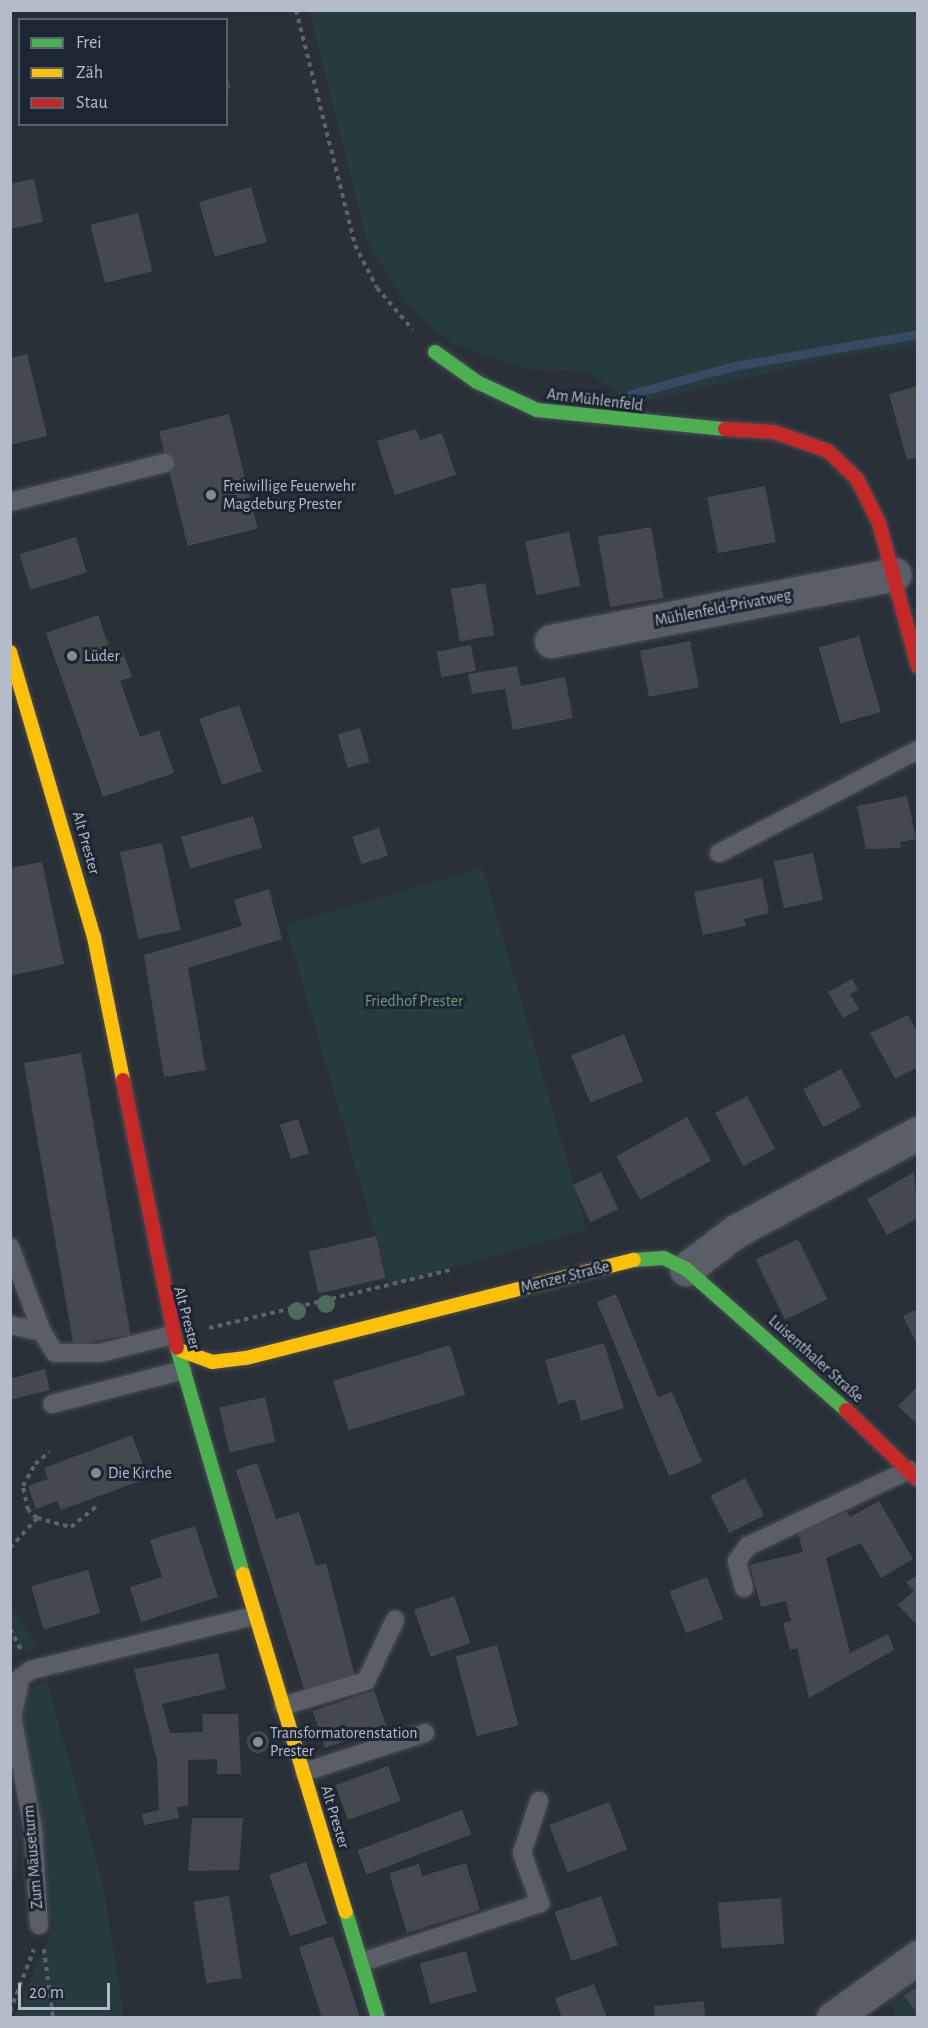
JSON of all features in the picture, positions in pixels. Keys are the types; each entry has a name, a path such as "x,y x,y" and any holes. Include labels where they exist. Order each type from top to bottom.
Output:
{"main road":[{"name":"Am Mühlenfeld","path":"435,352 477,382 537,410 608,421 774,432 819,446 845,464 862,487 895,574 918,667"},
{"name":"Alt Prester","path":"10,652 94,937 172,1335 182,1351 183,1370 255,1616 378,2018"},
{"name":"Menzer Straße","path":"182,1351 212,1362 246,1358 644,1258 664,1258 686,1269"},
{"name":"Luisenthaler Straße","path":"686,1269 812,1376 913,1475"}],"street":[{"name":"Mühlenfeld-Privatweg","path":"551,641 895,574"},
{"path":"686,1269 736,1231 918,1132"},
{"path":"833,2018 918,1957"}],"lane":[{"path":"10,502 165,463"},
{"path":"719,853 918,750"},
{"path":"10,1247 42,1332 55,1353 100,1353 172,1335"},
{"path":"10,1325 42,1332"},
{"path":"52,1404 183,1370"},
{"path":"744,1588 737,1561 748,1546 913,1475"},
{"name":"Zum Mäuseturm","path":"39,1924 33,1829 12,1717 17,1684 31,1670 255,1616"},
{"path":"283,1706 366,1681 395,1620"},
{"path":"304,1772 425,1733"},
{"path":"362,1962 540,1903 522,1853 539,1802"}],"path":[{"path":"296,10 355,245 377,288 435,352"},
{"path":"50,1452 35,1464 23,1486 28,1510 37,1518 70,1527 97,1506"},
{"path":"10,1548 37,1518"},
{"path":"39,1924 53,2018"},
{"name":"Zum Mäuseturm","path":"10,2011 39,1924"}],"green space":[{"path":"309,11 917,11 917,346 837,357 633,404 588,372 528,369 451,343 407,304 367,242"},
{"name":"Friedhof Prester","path":"483,868 587,1229 390,1286 286,925"},
{"path":"11,1604 38,1648 11,1654"},
{"path":"47,1681 103,1884 124,2017 14,2018 52,1930 22,1717 25,1692"},
{"path":"10,1776 22,1837 11,1894 10,1894"},
{"path":"917,1968 917,2017 896,2017 886,1991"}],"building":[{"path":"34,179 43,222 10,229 10,184"},
{"path":"251,187 267,242 215,257 199,202"},
{"path":"138,213 153,271 105,283 90,225"},
{"path":"27,354 47,436 10,445 10,358"},
{"path":"918,386 918,457 907,460 889,394"},
{"name":"Freiwillige Feuerwehr Magdeburg Prester","path":"229,414 258,528 188,546 159,431"},
{"path":"416,429 420,440 442,433 456,475 395,495 377,441"},
{"path":"765,486 776,542 718,553 707,497"},
{"path":"651,527 664,598 610,607 598,536"},
{"path":"569,532 580,586 536,595 525,541"},
{"path":"76,537 87,572 30,590 20,554"},
{"path":"485,583 494,635 460,641 451,589"},
{"path":"98,615 111,652 122,649 132,677 120,681 140,737 159,730 174,773 103,797 46,633"},
{"path":"859,636 881,712 840,724 819,648"},
{"path":"690,641 699,687 649,697 640,651"},
{"path":"471,645 476,671 442,677 437,652"},
{"path":"517,666 521,686 565,677 573,718 513,730 505,689 472,694 468,674"},
{"path":"239,705 262,771 222,785 199,719"},
{"path":"360,728 370,762 348,768 338,734"},
{"path":"907,796 916,839 900,842 901,848 866,849 857,806"},
{"path":"253,816 262,848 190,868 181,837"},
{"path":"379,828 388,856 361,864 352,837"},
{"path":"162,843 181,930 138,939 120,852"},
{"path":"813,853 823,900 784,908 774,861"},
{"path":"42,862 64,964 10,976 10,868"},
{"path":"762,878 769,913 744,919 746,926 703,935 694,892"},
{"path":"269,889 282,939 188,968 206,1070 164,1077 144,955 242,926 234,900"},
{"path":"852,979 858,990 850,994 859,1009 843,1018 828,992"},
{"path":"908,1015 918,1034 918,1067 895,1079 870,1033"},
{"path":"624,1034 643,1081 590,1103 571,1055"},
{"path":"81,1053 131,1335 74,1345 24,1063"},
{"path":"841,1069 861,1107 823,1127 803,1089"},
{"path":"747,1096 775,1149 743,1166 715,1113"},
{"path":"687,1117 711,1161 640,1200 616,1156"},
{"path":"298,1119 309,1153 291,1159 280,1125"},
{"path":"601,1172 618,1209 590,1222 573,1185"},
{"path":"914,1172 918,1218 887,1235 867,1199"},
{"path":"376,1236 386,1278 318,1293 309,1252"},
{"path":"798,1239 827,1299 785,1320 756,1260"},
{"path":"616,1294 658,1397 672,1392 702,1462 669,1476 597,1302"},
{"path":"918,1309 918,1347 903,1316"},
{"path":"604,1343 624,1408 581,1421 575,1399 558,1404 545,1360"},
{"path":"450,1345 465,1395 349,1430 333,1381"},
{"path":"45,1369 50,1390 10,1400 10,1373 13,1378"},
{"path":"918,1386 918,1425 898,1406"},
{"path":"265,1397 275,1442 230,1452 219,1408"},
{"name":"Die Kirche","path":"132,1435 148,1478 61,1510 57,1501 36,1509 28,1486 48,1479 44,1468"},
{"path":"257,1463 276,1519 299,1512 316,1566 326,1563 355,1676 305,1692 236,1470"},
{"path":"745,1478 764,1515 729,1533 710,1496"},
{"path":"879,1501 913,1559 881,1578 861,1543 826,1558 850,1653 888,1634 894,1650 809,1698 797,1648 790,1650 783,1623 791,1621 786,1601 761,1607 750,1565 803,1552 798,1532 847,1512 850,1517"},
{"path":"195,1526 218,1597 141,1622 130,1587 162,1577 150,1540"},
{"path":"88,1570 100,1613 44,1630 31,1586"},
{"path":"918,1575 918,1626 898,1605 914,1591 906,1582"},
{"path":"707,1577 723,1619 686,1633 670,1591"},
{"path":"454,1596 470,1643 431,1657 414,1610"},
{"path":"497,1645 518,1725 477,1736 455,1656"},
{"path":"218,1653 226,1689 162,1704 170,1733 203,1732 202,1714 238,1714 241,1774 217,1774 217,1759 188,1760 188,1806 177,1807 179,1818 144,1825 142,1814 159,1810 157,1761 134,1669"},
{"path":"374,1690 387,1727 325,1748 313,1711"},
{"name":"Transformatorenstation Prester","path":"258,1731 266,1734 269,1742 266,1750 258,1753 250,1750 247,1742 250,1734"},
{"path":"388,1766 401,1801 348,1820 335,1785"},
{"path":"609,1802 627,1850 568,1873 549,1825"},
{"path":"462,1810 471,1834 367,1874 357,1850"},
{"path":"192,1818 243,1818 239,1870 188,1871"},
{"path":"306,1862 327,1923 290,1936 269,1875"},
{"path":"466,1863 480,1910 407,1933 389,1873 419,1864 422,1876"},
{"path":"229,1896 242,1978 206,1984 193,1902"},
{"path":"601,1896 618,1945 572,1961 555,1912"},
{"path":"781,1898 784,1944 721,1948 718,1902"},
{"path":"333,1936 360,2018 322,2018 299,1947"},
{"path":"466,1951 477,1992 431,2004 420,1963"},
{"path":"594,1984 607,2018 562,2018 555,1998"},
{"path":"918,1986 918,2014 904,1996"},
{"path":"704,2001 705,2018 655,2018 654,2006"}],"waterway":[{"path":"631,394 734,366 918,334"}],"traffic: fast":[{"path":"435,352 477,382 537,410 725,429"},
{"path":"634,1260 664,1258 686,1269 846,1410"},
{"path":"177,1348 243,1574"},
{"path":"346,1912 378,2018"}],"traffic: slow":[{"path":"10,652 94,937 123,1080"},
{"path":"182,1351 212,1362 246,1358 634,1260"},
{"path":"243,1574 346,1912"}],"traffic: jam":[{"path":"725,429 774,432 828,451 857,479 879,523 918,667"},
{"path":"123,1080 177,1348"},
{"path":"846,1410 918,1480"}],"place":[{"name":"Freiwillige Feuerwehr Magdeburg Prester","path":"211,495"},
{"name":"Lüder","path":"72,656"},
{"name":"Die Kirche","path":"96,1473"},
{"name":"Transformatorenstation Prester","path":"258,1742"}]}
